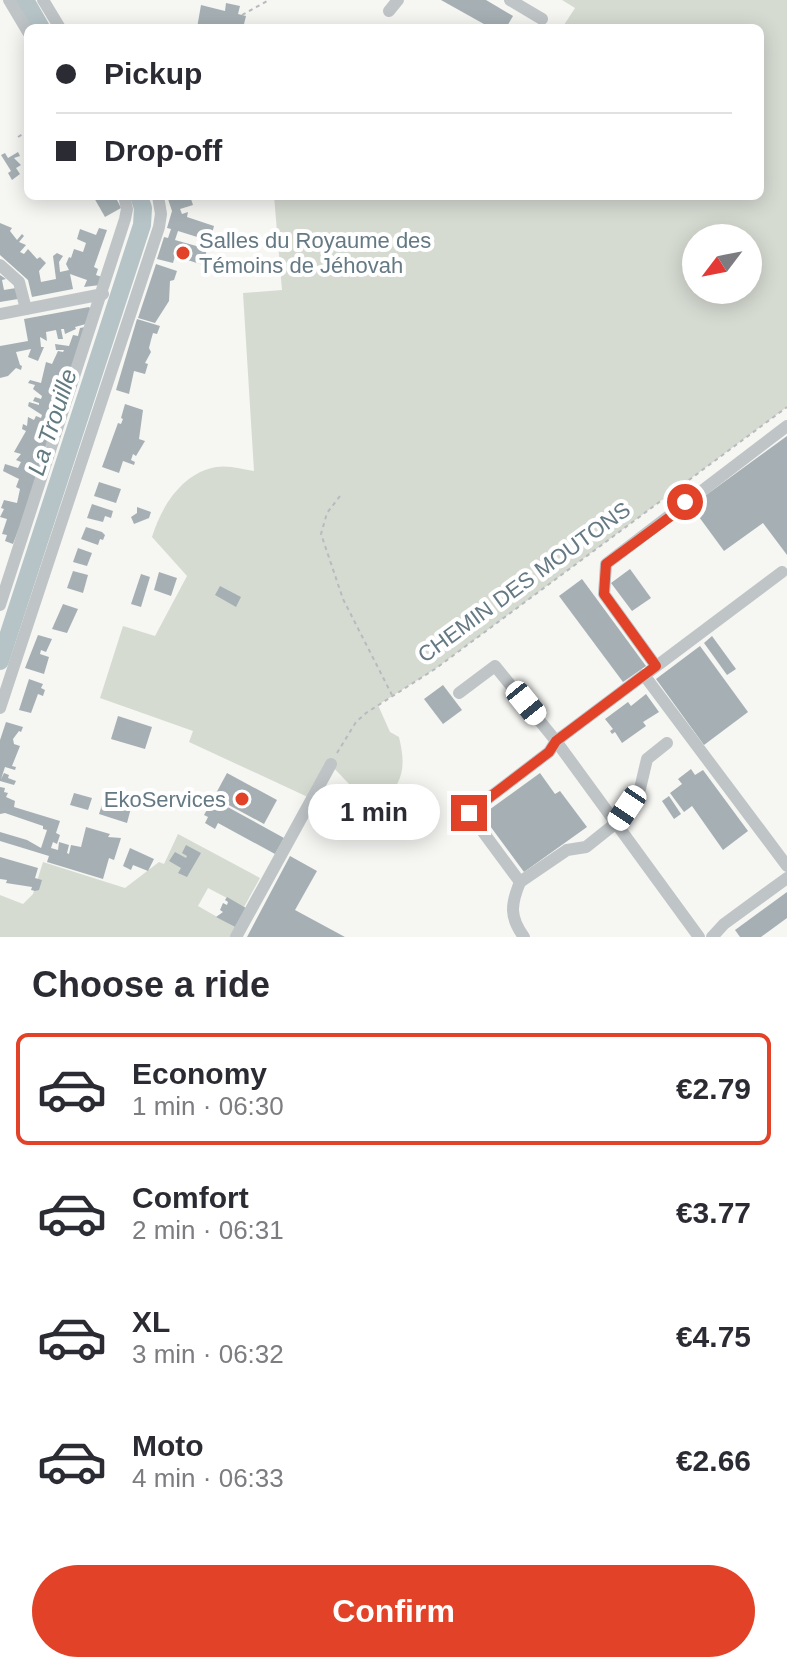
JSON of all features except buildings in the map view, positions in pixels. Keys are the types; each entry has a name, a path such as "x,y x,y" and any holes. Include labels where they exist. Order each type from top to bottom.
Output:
{"street":[{"path":"9,0 24,25"},
{"path":"43,0 58,24"},
{"path":"510,0 542,19"},
{"path":"0,605 103,294 125,219 125,200"},
{"path":"0,708 159,227 159,200"},
{"path":"0,265 19,282 26,309"},
{"path":"0,314 103,294"},
{"path":"656,666 604,594 606,564 787,426"},
{"path":"520,882 469,813 549,752 556,741 782,572"},
{"path":"459,693 495,666 556,741 699,937"},
{"path":"644,675 787,866"},
{"path":"524,937 515,925 511,912 520,882 567,850 586,847 616,823 639,793 647,759 667,743"},
{"path":"236,937 331,764"},
{"path":"712,937 724,924 787,878"}],"path":[{"path":"242,15 268,1"},
{"path":"18,137 24,133"},
{"name":"CHEMIN DES MOUTONS","path":"331,764 356,722 435,669 787,407"},
{"path":"340,496 327,513 321,534 343,599 392,696"}],"shaded area":[{"path":"562,0 787,0 787,407 435,669 378,705 390,732 399,737 403,759 398,782 381,807 349,784 331,765 312,799 189,742 193,731 100,698 123,626 155,636 187,576 152,537 167,503 183,484 204,470 226,466 254,471 243,293 282,290 274,200 764,200 764,24 565,24 575,8"},
{"path":"178,834 260,878 244,907 208,888 198,906 240,930 236,937 0,937 0,895 23,904 33,894 43,862 125,888 159,862 164,864"}],"waterway":[{"name":"La Trouille","path":"25,0 39,24"},
{"name":"La Trouille","path":"0,661 142,225 140,200"}],"place":[{"name":"Salles du Royaume des Témoins de Jéhovah","path":"183,253"},
{"name":"EkoServices","path":"242,799"}],"route":[{"path":"469,813 549,752 556,741 656,666 604,594 606,564 682,508 685,502"}]}
